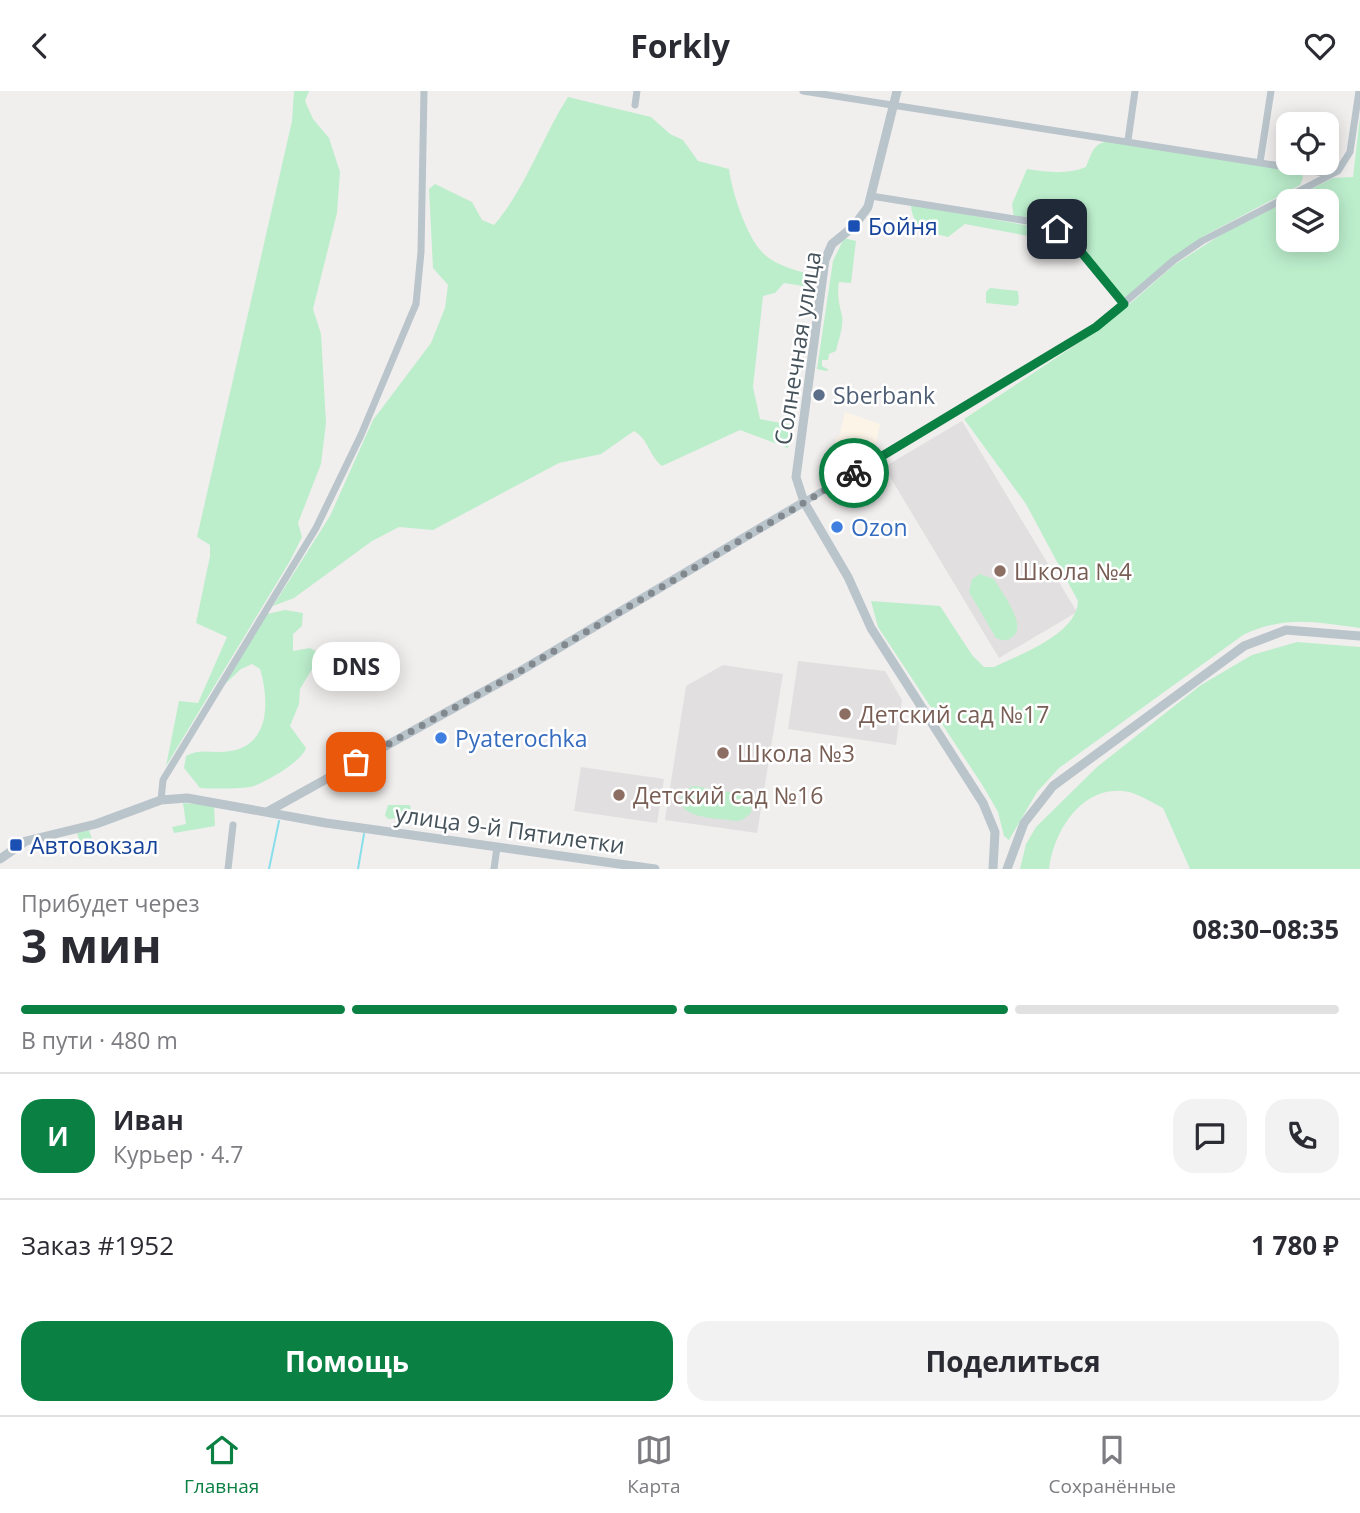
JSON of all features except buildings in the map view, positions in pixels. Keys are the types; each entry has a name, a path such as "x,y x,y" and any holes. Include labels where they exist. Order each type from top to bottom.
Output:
{"street":[{"path":"161,800 163,780 316,528 361,435 410,319 419,279 424,91"},
{"path":"635,106 637,91"},
{"path":"803,91 1276,165"},
{"name":"Солнечная улица","path":"897,91 865,214 835,240 825,260 796,477 804,502 848,577 871,628 983,803 995,832 993,869"},
{"path":"1128,140 1135,91"},
{"path":"1260,162 1270,91"},
{"path":"1339,169 1349,158 1359,91"},
{"path":"267,812 517,673 1096,327 1174,260 1202,241 1329,175"},
{"path":"871,195 1034,222 1057,229 1068,236 1124,304"},
{"path":"1007,869 1024,823 1053,786 1244,646 1286,630 1360,636"},
{"name":"улица 9-й Пятилетки","path":"3,856 26,841 96,824 161,800 187,798 655,869"},
{"path":"228,869 233,825"},
{"path":"494,869 497,847"}],"shaded area":[{"path":"845,412 880,424 876,444 833,468 836,437 839,437"},
{"name":"Школа №4","path":"962,421 1077,612 999,658 884,467"},
{"name":"Детский сад №17","path":"798,661 885,671 902,700 896,745 788,729"},
{"name":"Школа №3","path":"723,665 783,674 757,833 665,820 686,686"},
{"name":"Детский сад №16","path":"581,767 664,779 657,823 574,811"}],"green space":[{"path":"294,91 309,91 305,101 313,119 329,138 340,172 337,213 313,309 321,334 326,423 321,464 298,523 302,537 290,561 166,766 179,701 198,703 227,637 196,623 210,556 210,545 197,537 292,121"},
{"path":"568,97 651,117 670,134 683,140 698,161 729,169 741,213 756,244 766,256 778,263 811,274 809,287 784,283 775,293 763,296 753,387 760,419 792,425 788,448 740,430 662,466 634,431 601,454 559,463 433,530 399,527 372,541 294,598 273,606 330,516 373,420 431,343 445,308 448,285 433,268 429,189 435,184 472,202 482,220 494,225 515,196"},
{"path":"1360,117 1360,628 1314,622 1287,622 1243,635 1059,768 1037,792 1009,840 1004,836 998,812 983,786 878,627 871,601 940,606 972,655 984,667 994,667 1058,633 1075,613 1078,601 1026,504 964,419 1107,324 1174,265 1222,234 1276,207 1276,252 1339,252 1339,189 1311,189 1333,178 1353,177"},
{"path":"1106,142 1276,167 1276,175 1302,175 1303,178 1300,185 1292,189 1276,189 1276,198 1202,237 1122,302 1062,232 1014,219 1012,204 1027,169 1057,172 1079,170 1086,167 1097,145"},
{"path":"911,206 1047,229 1060,238 1060,242 965,224 948,237 928,231 918,224 912,213"},
{"path":"844,238 856,241 851,283 839,282 842,325 836,351 829,354 828,360 822,360 822,366 829,370 826,371 817,369 833,261"},
{"path":"990,288 1018,291 1019,303 1016,306 986,303 986,292"},
{"path":"980,574 994,579 1012,609 1017,626 1016,633 1009,639 996,638 969,592 972,579"},
{"path":"285,610 303,613 302,626 293,634 293,651 310,648 321,654 300,689 299,704 290,726 306,748 291,765 254,786 200,788 184,768 186,756 197,752 224,752 243,747 253,740 260,730 264,719 265,694 260,669 252,664 241,669 221,688 267,614"},
{"path":"1297,642 1360,647 1360,869 1190,869 1163,808 1133,793 1113,791 1085,802 1074,812 1057,839 1049,869 1020,869 1026,844 1036,827 1097,767 1201,685 1252,655"},
{"path":"694,786 746,795 752,802 751,813 736,821 707,818 688,812 681,800 685,790"},
{"path":"183,803 214,805 215,826 174,833 172,827 186,824"},
{"path":"388,805 410,805 413,817 388,819 385,815"},
{"path":"89,830 93,842 107,840 108,845 92,848 86,841 80,842 77,833"}],"waterway":[{"path":"269,869 279,821"},
{"path":"358,869 364,834"}],"way so far":[{"path":"356,762 517,673 854,473"}],"place":[{"name":"Бойня","path":"854,226"},
{"name":"Sberbank","path":"819,395"},
{"name":"Ozon","path":"837,527"},
{"name":"Школа №4","path":"1000,571"},
{"name":"Детский сад №17","path":"845,714"},
{"name":"Pyaterochka","path":"441,738"},
{"name":"Школа №3","path":"723,753"},
{"name":"DNS","path":"356,762"},
{"name":"Детский сад №16","path":"619,795"},
{"name":"Автовокзал","path":"16,845"}],"route":[{"path":"854,473 1096,327 1124,304 1068,236 1057,229"}]}
